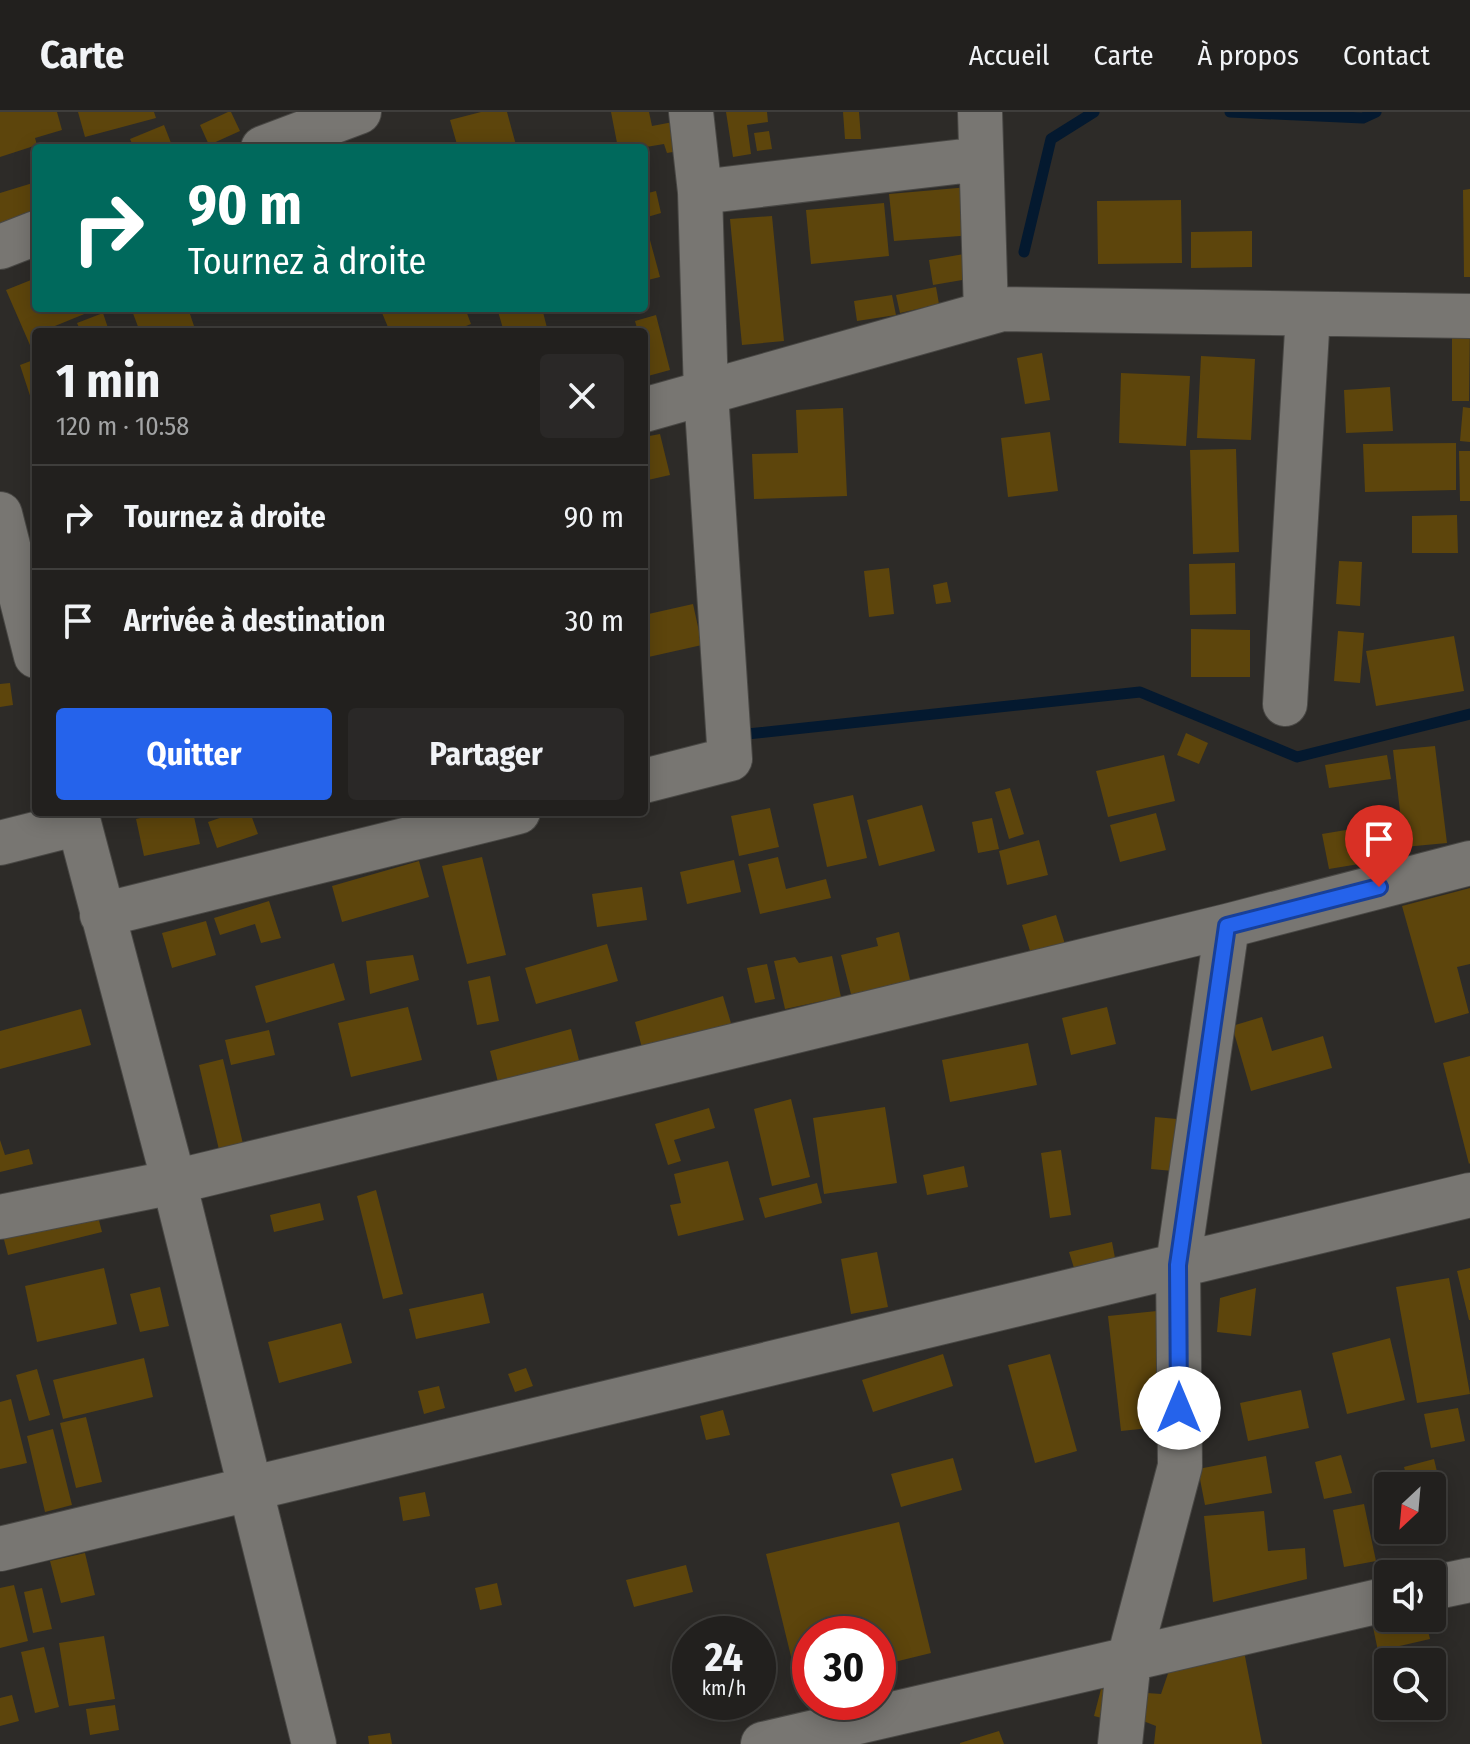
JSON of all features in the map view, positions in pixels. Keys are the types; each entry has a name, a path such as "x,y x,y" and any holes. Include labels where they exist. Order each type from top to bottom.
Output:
{"street":[{"path":"274,144 359,112"},
{"path":"648,780 730,759 706,393 700,192 691,112"},
{"path":"980,112 986,313"},
{"path":"700,192 981,159"},
{"path":"0,247 32,235"},
{"path":"648,409 1002,309 1470,316"},
{"path":"1285,704 1308,314"},
{"path":"0,514 26,576 32,624"},
{"path":"102,915 502,816"},
{"path":"0,843 77,818 174,1182 314,1744"},
{"path":"0,1217 174,1182 1227,926 1470,863"},
{"path":"1120,1744 1129,1659 1180,1466 1178,1265 1227,926"},
{"path":"0,1549 1470,1195"},
{"path":"1446,1585 1470,1580"},
{"path":"763,1744 1374,1602"}],"building":[{"path":"0,112 57,112 62,130 35,138 37,144 32,147 0,157"},
{"path":"78,112 154,112 156,118 85,137"},
{"path":"231,112 240,131 209,144 200,125"},
{"path":"481,112 507,112 516,144 457,144 450,120"},
{"path":"611,112 649,112 652,126 673,122 679,151 667,153 664,144 648,147 648,144 617,144"},
{"path":"726,112 767,112 768,122 747,125 751,154 733,157"},
{"path":"843,112 859,112 861,139 845,139"},
{"path":"164,125 171,144 132,144 130,139"},
{"path":"769,131 772,149 757,151 754,133"},
{"path":"32,183 32,213 0,223 0,193"},
{"path":"969,187 973,235 894,241 889,194"},
{"path":"1470,189 1470,277 1464,277 1463,190"},
{"path":"656,191 661,213 648,217 648,193"},
{"path":"1181,200 1182,263 1098,264 1097,201"},
{"path":"884,203 889,256 811,264 806,210"},
{"path":"772,216 784,341 742,345 730,219"},
{"path":"1252,231 1252,267 1191,268 1191,232"},
{"path":"648,233 660,277 648,280"},
{"path":"970,253 974,278 933,285 929,260"},
{"path":"32,280 32,312 89,312 56,328 32,328 32,350 6,290"},
{"path":"936,287 939,304 900,313 896,295"},
{"path":"892,295 896,315 857,321 854,301"},
{"path":"132,312 189,312 195,328 138,328"},
{"path":"382,312 466,312 471,324 461,328 388,328"},
{"path":"498,312 543,312 547,328 503,328"},
{"path":"103,313 108,328 79,328 77,323"},
{"path":"656,315 670,370 648,376 648,328 637,328 635,321"},
{"path":"1452,321 1470,321 1469,401 1452,401"},
{"path":"1042,353 1050,400 1025,404 1017,358"},
{"path":"1201,356 1255,359 1251,440 1197,438"},
{"path":"32,360 32,402 20,365"},
{"path":"1121,373 1190,376 1186,446 1119,443"},
{"path":"1390,387 1393,431 1346,433 1344,390"},
{"path":"1463,407 1470,408 1470,442 1460,441"},
{"path":"843,408 847,496 754,499 752,454 798,453 796,410"},
{"path":"1050,432 1058,491 1008,497 1001,438"},
{"path":"660,434 670,475 648,480 648,436"},
{"path":"1456,443 1456,490 1365,492 1363,444"},
{"path":"1236,449 1239,552 1193,554 1190,450"},
{"path":"1459,451 1470,451 1470,501 1460,501"},
{"path":"1457,515 1458,553 1412,553 1412,516"},
{"path":"1339,561 1362,562 1360,606 1336,604"},
{"path":"1235,563 1236,614 1190,615 1189,564"},
{"path":"889,568 894,614 869,617 864,571"},
{"path":"947,582 951,602 936,604 933,585"},
{"path":"693,604 702,645 648,657 648,614"},
{"path":"1191,629 1250,630 1250,677 1191,677"},
{"path":"1338,631 1364,633 1360,683 1334,681"},
{"path":"1454,636 1464,691 1376,706 1366,651"},
{"path":"10,683 13,705 0,707 0,684"},
{"path":"1186,733 1208,743 1199,764 1177,755"},
{"path":"1435,746 1447,843 1404,847 1393,750"},
{"path":"1164,755 1175,801 1108,817 1096,771"},
{"path":"1387,755 1391,779 1329,788 1325,765"},
{"path":"1010,788 1024,834 1009,839 995,792"},
{"path":"853,795 867,858 827,867 813,804"},
{"path":"922,805 935,851 879,866 867,820"},
{"path":"770,808 779,847 739,856 731,816"},
{"path":"1156,813 1166,850 1120,862 1110,825"},
{"path":"194,816 200,844 144,856 136,819"},
{"path":"225,816 251,816 258,834 217,848 208,822"},
{"path":"992,818 999,849 978,853 972,822"},
{"path":"1394,822 1401,857 1329,869 1322,834"},
{"path":"1039,840 1048,875 1007,885 999,851"},
{"path":"482,857 506,955 467,964 442,866"},
{"path":"778,857 786,889 826,879 831,898 760,914 748,864"},
{"path":"734,860 741,892 687,904 680,872"},
{"path":"419,861 429,897 342,922 332,886"},
{"path":"642,887 647,920 597,927 592,894"},
{"path":"1470,888 1470,964 1457,967 1469,1013 1435,1023 1402,906"},
{"path":"269,901 281,938 261,943 255,924 220,935 214,918"},
{"path":"1056,915 1065,944 1031,954 1022,925"},
{"path":"206,921 216,955 172,968 162,933"},
{"path":"899,932 911,984 852,998 841,955 878,946 876,938"},
{"path":"607,944 618,981 536,1004 525,968"},
{"path":"413,955 419,980 370,994 366,961"},
{"path":"832,956 841,997 785,1009 774,961 795,957 799,963"},
{"path":"334,963 345,1000 266,1023 255,986"},
{"path":"767,964 775,999 755,1003 747,968"},
{"path":"490,976 499,1021 477,1025 468,981"},
{"path":"723,996 733,1030 644,1055 635,1022"},
{"path":"408,1007 422,1060 351,1077 338,1023"},
{"path":"1107,1007 1116,1044 1071,1055 1062,1018"},
{"path":"81,1009 91,1045 0,1069 0,1031"},
{"path":"1262,1017 1272,1051 1323,1036 1332,1068 1251,1091 1232,1026"},
{"path":"571,1029 580,1064 499,1086 490,1051"},
{"path":"269,1030 275,1055 231,1065 225,1040"},
{"path":"1028,1043 1037,1085 950,1102 942,1060"},
{"path":"1470,1056 1470,1163 1469,1164 1443,1063"},
{"path":"223,1059 244,1148 220,1154 199,1065"},
{"path":"791,1099 810,1177 772,1186 754,1109"},
{"path":"885,1107 897,1183 824,1194 813,1118"},
{"path":"709,1108 715,1128 674,1140 681,1161 668,1165 655,1124"},
{"path":"1155,1117 1177,1119 1173,1171 1151,1169"},
{"path":"0,1140 5,1155 29,1149 33,1164 0,1172"},
{"path":"1061,1150 1071,1215 1050,1218 1041,1153"},
{"path":"728,1161 744,1220 678,1236 670,1205 681,1203 674,1174"},
{"path":"964,1166 968,1187 927,1195 923,1175"},
{"path":"817,1183 822,1203 765,1218 759,1198"},
{"path":"376,1190 403,1294 383,1299 357,1196"},
{"path":"320,1203 324,1220 274,1232 270,1215"},
{"path":"95,1205 102,1232 8,1255 1,1228"},
{"path":"1112,1242 1115,1258 1074,1268 1069,1252"},
{"path":"877,1252 888,1307 851,1314 841,1259"},
{"path":"104,1268 117,1324 37,1342 25,1286"},
{"path":"1470,1268 1470,1320 1469,1320 1457,1271"},
{"path":"1449,1278 1470,1394 1417,1403 1396,1287"},
{"path":"160,1287 169,1326 140,1332 130,1294"},
{"path":"1256,1288 1251,1336 1217,1332 1220,1298"},
{"path":"483,1293 490,1323 416,1339 409,1309"},
{"path":"1157,1311 1169,1426 1121,1431 1108,1316"},
{"path":"341,1323 352,1363 279,1383 268,1342"},
{"path":"1390,1338 1405,1400 1347,1414 1332,1353"},
{"path":"943,1354 953,1386 873,1412 862,1380"},
{"path":"1050,1354 1077,1451 1035,1463 1008,1365"},
{"path":"144,1358 153,1397 63,1419 53,1380"},
{"path":"526,1368 533,1386 515,1392 508,1374"},
{"path":"37,1369 50,1415 29,1421 16,1375"},
{"path":"439,1386 445,1408 424,1414 418,1391"},
{"path":"1301,1390 1309,1428 1248,1441 1240,1403"},
{"path":"11,1399 27,1463 0,1469 0,1402"},
{"path":"1458,1408 1465,1441 1431,1448 1424,1414"},
{"path":"723,1410 730,1435 706,1440 700,1416"},
{"path":"86,1417 102,1482 76,1488 60,1423"},
{"path":"53,1429 72,1505 45,1512 27,1436"},
{"path":"1341,1455 1352,1493 1324,1499 1315,1462"},
{"path":"1266,1456 1272,1493 1205,1505 1198,1469"},
{"path":"953,1458 962,1490 901,1507 891,1474"},
{"path":"1434,1459 1437,1472 1405,1472 1404,1467"},
{"path":"425,1492 430,1516 403,1521 399,1497"},
{"path":"1364,1504 1376,1560 1344,1567 1333,1510"},
{"path":"1264,1511 1268,1551 1305,1548 1307,1579 1213,1602 1204,1516"},
{"path":"899,1522 931,1653 896,1662 896,1616 792,1616 792,1660 766,1554"},
{"path":"85,1553 95,1595 61,1603 50,1561"},
{"path":"686,1565 693,1592 634,1607 626,1580"},
{"path":"497,1583 502,1605 480,1610 475,1588"},
{"path":"14,1585 28,1641 0,1648 0,1588"},
{"path":"42,1588 52,1629 33,1633 24,1592"},
{"path":"1374,1632 1428,1632 1430,1639 1377,1648"},
{"path":"104,1636 115,1699 69,1706 59,1643"},
{"path":"1243,1646 1262,1744 1154,1744 1156,1726 1138,1719 1147,1693 1161,1694 1175,1653"},
{"path":"44,1647 59,1707 35,1713 21,1652"},
{"path":"1101,1689 1123,1695 1117,1722 1094,1716"},
{"path":"12,1695 19,1721 0,1726 0,1698"},
{"path":"115,1705 119,1730 90,1735 86,1709"},
{"path":"999,1731 1004,1744 960,1744 960,1743"},
{"path":"390,1733 392,1744 369,1744 368,1736"}],"waterway":[{"path":"1024,252 1051,139 1094,112"},
{"path":"1230,112 1363,118 1376,112"},
{"path":"738,735 1140,692 1297,757 1470,714"}],"route":[{"path":"1179,1408 1178,1265 1227,926 1379,887"}]}
